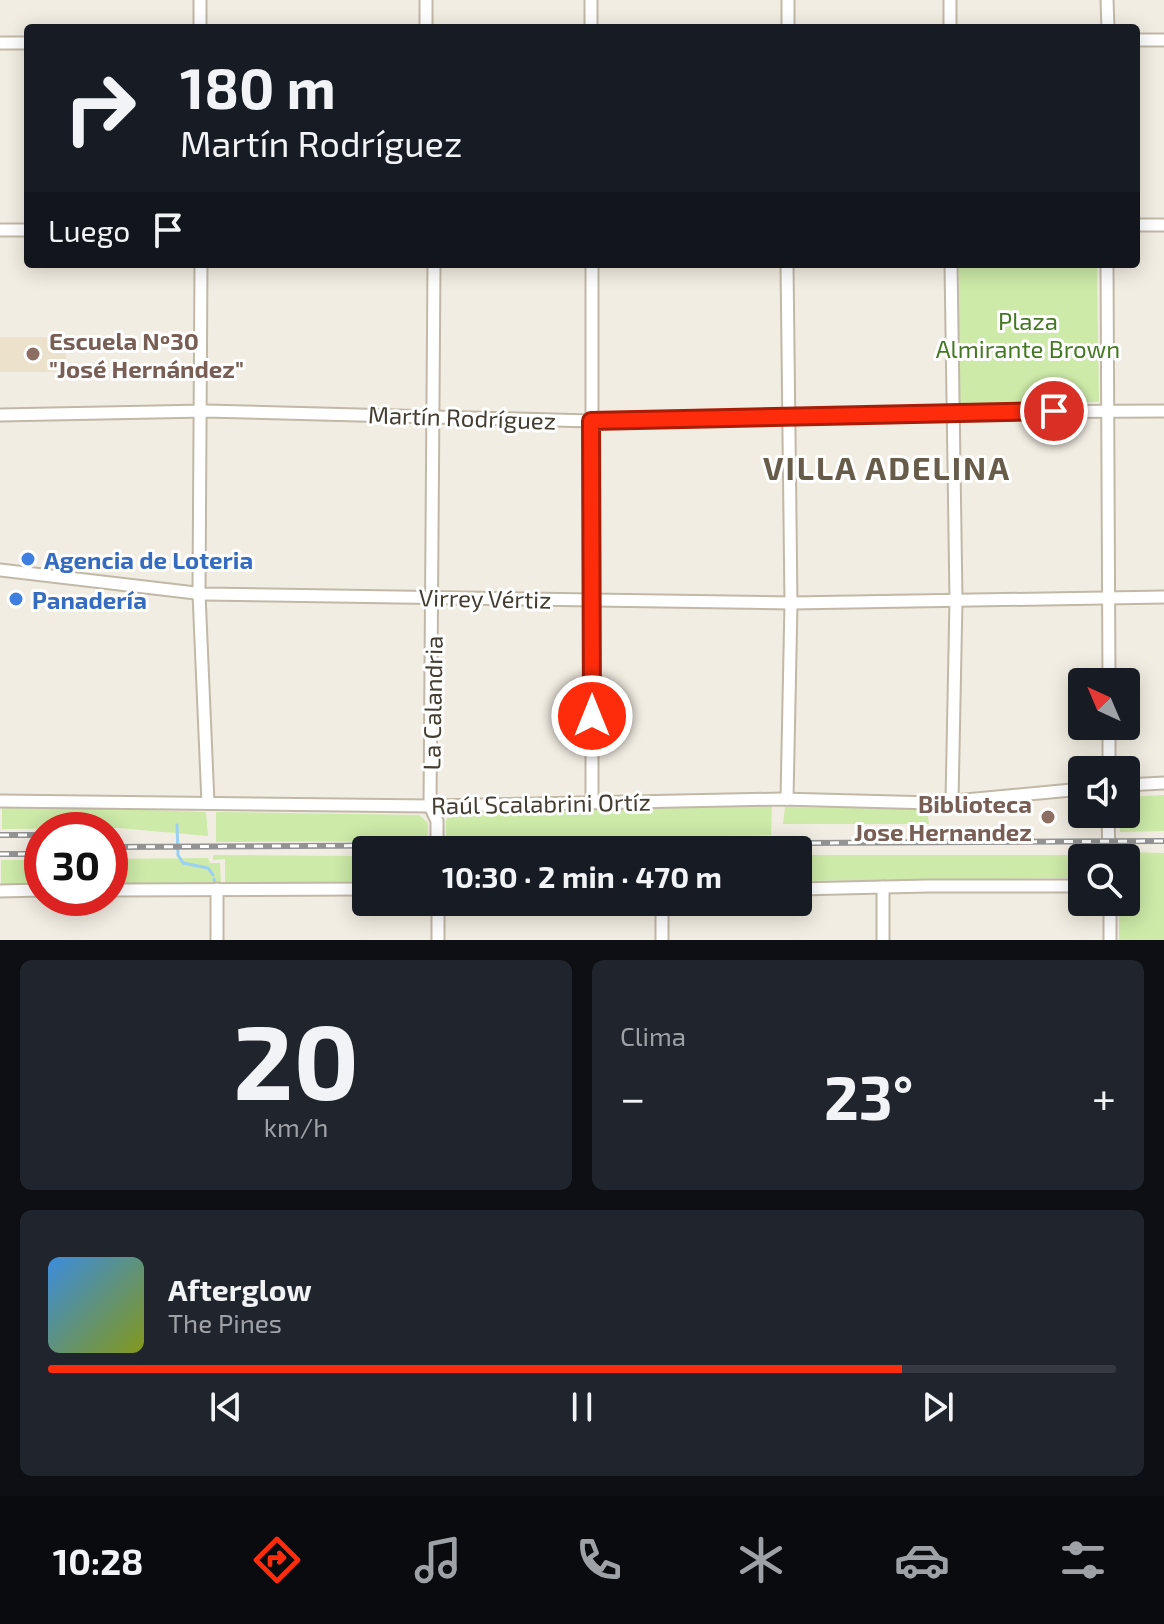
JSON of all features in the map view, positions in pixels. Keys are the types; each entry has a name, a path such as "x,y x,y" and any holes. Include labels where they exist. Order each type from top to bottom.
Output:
{"street":[{"path":"200,0 200,24"},
{"path":"426,0 426,24"},
{"path":"591,0 591,24"},
{"path":"788,0 788,24"},
{"path":"950,0 950,24"},
{"path":"1107,0 1108,24"},
{"path":"1140,40 1164,40"},
{"path":"0,43 24,43"},
{"path":"1140,225 1164,225"},
{"path":"0,230 24,230"},
{"path":"201,268 199,594 208,803"},
{"name":"La Calandria","path":"434,268 430,806 437,821 437,836"},
{"path":"592,268 592,802"},
{"path":"787,268 791,603 787,799"},
{"path":"951,268 956,600 952,801"},
{"path":"1107,268 1109,668"},
{"name":"Martín Rodríguez","path":"0,415 199,411 591,421 953,412 1164,411"},
{"name":"Virrey Vértiz","path":"0,570 199,594 791,603 1164,597"},
{"path":"1140,784 1164,783"},
{"name":"Raúl Scalabrini Ortíz","path":"0,801 430,806 787,799 952,801 1068,790"},
{"path":"812,889 1068,886"},
{"path":"883,887 883,940"},
{"path":"217,889 217,940"},
{"path":"128,890 352,889"},
{"path":"0,891 24,890"},
{"path":"438,916 438,940"},
{"path":"662,916 662,940"},
{"path":"1110,916 1110,940"}],"shaded area":[{"name":"Escuela Nº30 \"José Hernández\"","path":"0,337 66,337 66,372 0,372"}],"green space":[{"name":"Plaza Almirante Brown","path":"958,268 1097,268 1099,402 960,404"},
{"path":"1164,795 1164,831 1120,832 1120,828 1140,828 1140,796"},
{"path":"772,804 771,835 446,836 446,820 453,812"},
{"path":"2,805 206,812 208,836 128,829 128,812 24,812 24,829 2,829"},
{"path":"785,807 927,809 929,824 783,824"},
{"path":"216,812 419,815 428,823 428,836 352,836 352,841 216,842"},
{"path":"1140,852 1164,853 1164,940 1119,940 1119,916 1140,916"},
{"path":"213,855 352,856 352,881 225,884 225,859 213,860"},
{"path":"812,855 1068,855 1068,878 812,881"},
{"path":"208,858 210,863 220,863 221,885 128,886 128,859"},
{"path":"1,860 24,860 24,887 1,887"}],"waterway":[{"path":"177,825 178,855 183,863 208,868 213,875"},
{"path":"214,879 215,883"}],"railway":[{"path":"0,835 24,835"},
{"path":"128,847 1164,841"},
{"path":"0,854 24,854"}],"place":[{"name":"Escuela Nº30 \"José Hernández\"","path":"33,354"},
{"name":"Agencia de Loteria","path":"28,559"},
{"name":"Panadería","path":"16,599"},
{"name":"Biblioteca Jose Hernandez","path":"1048,817"}],"district":[{"name":"VILLA ADELINA","path":"887,467"}],"route":[{"path":"592,716 591,421 1054,411"}]}
